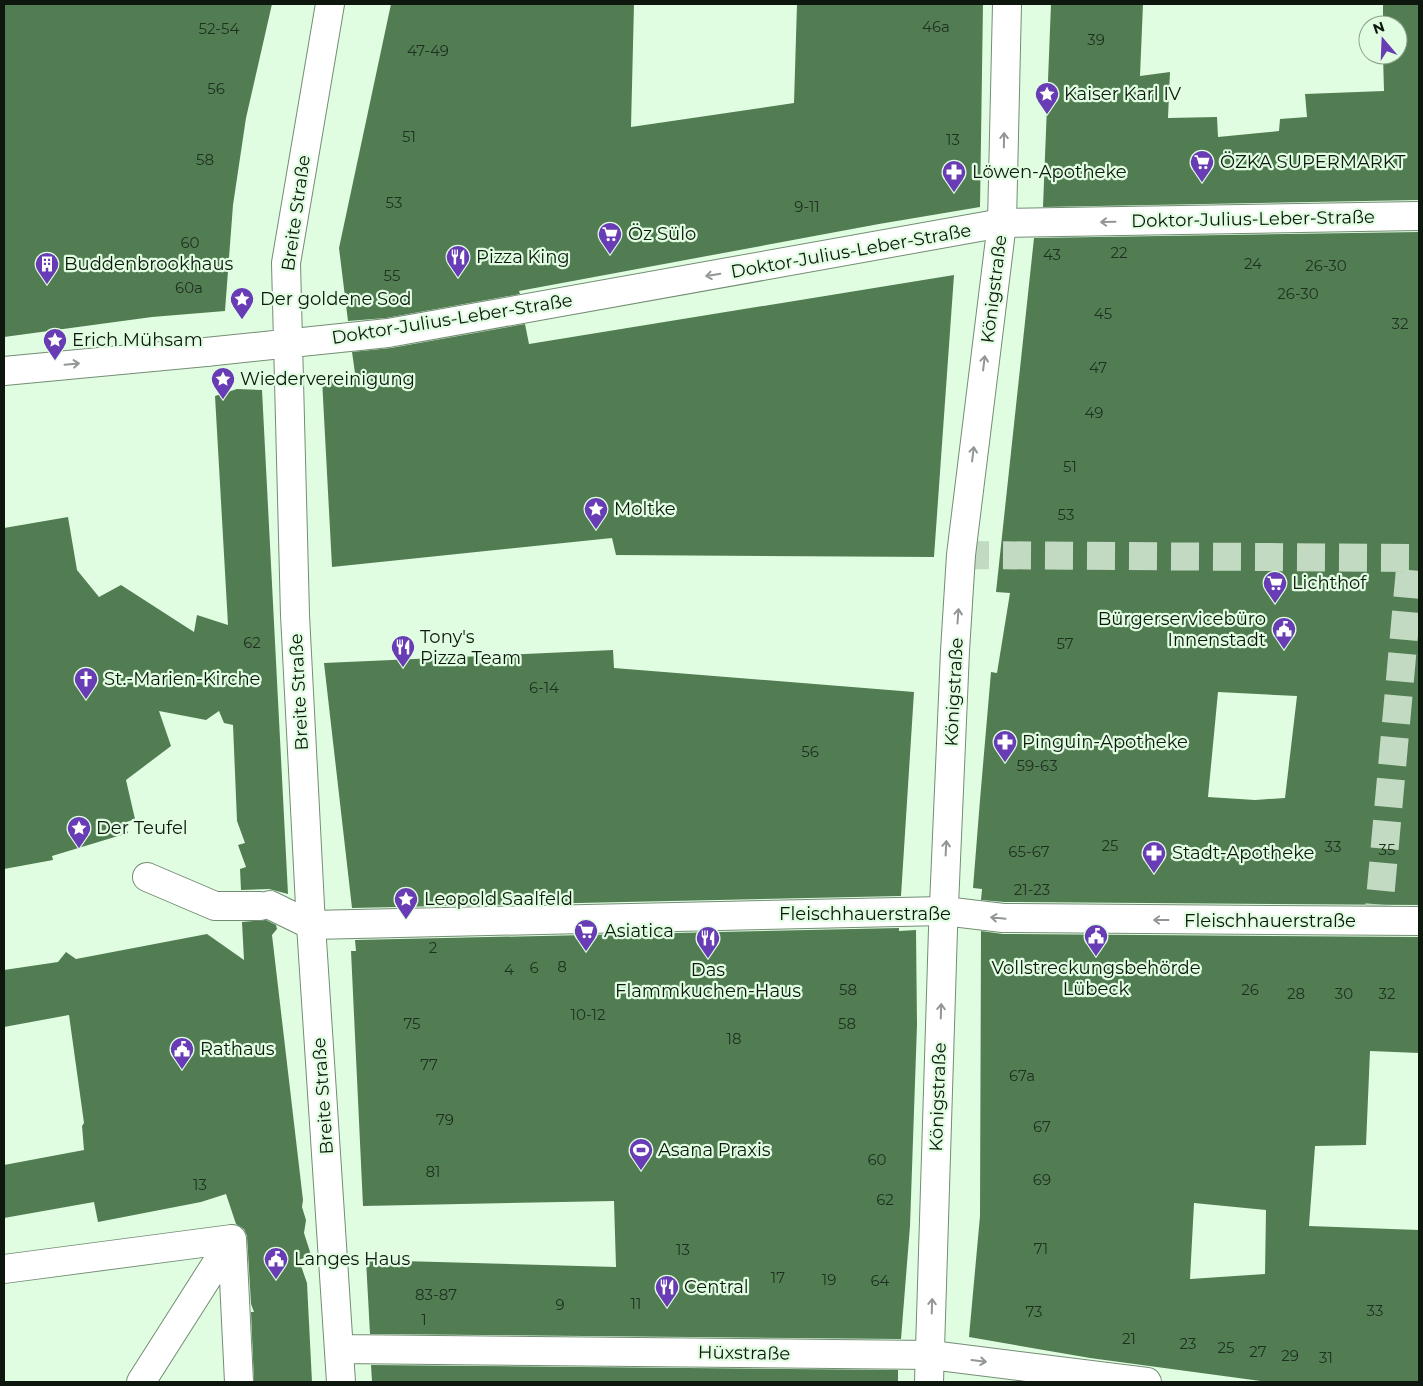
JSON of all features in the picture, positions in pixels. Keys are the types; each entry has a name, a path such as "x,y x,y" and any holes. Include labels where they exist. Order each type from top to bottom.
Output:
{"street":[{"name":"Breite Straße","path":"330,4 286,262 295,615 311,925 341,1382"},
{"name":"Königstraße","path":"929,1382 944,911 962,555 1002,223 1007,4"},
{"name":"Doktor-Julius-Leber-Straße","path":"5,371 388,333 1002,223 1419,216"},
{"path":"147,877 215,906 265,906 311,925"},
{"name":"Fleischhauerstraße","path":"311,925 944,911 1003,918 1419,921"},
{"path":"4,1270 232,1240"},
{"path":"141,1382 232,1240"},
{"path":"232,1240 239,1382"},
{"name":"Hüxstraße","path":"339,1349 931,1355 1147,1382"}],"building":[{"path":"4,4 272,4 246,118 233,205 225,311 152,317 4,337"},
{"path":"391,4 634,4 631,127 794,103 797,4 983,4 980,207 519,291 520,294 386,318 348,321 339,248"},
{"path":"1051,4 1143,4 1140,76 1170,72 1168,118 1217,117 1218,137 1279,131 1280,119 1307,117 1305,94 1384,91 1383,65 1408,65 1408,15 1383,15 1383,4 1419,4 1419,200 1043,207"},
{"path":"1419,232 1419,905 1004,902 981,900 982,889 973,888 991,672 997,673 1010,593 996,592 1034,238","holes":["1218,692 1297,696 1285,798 1255,800 1208,797"]},
{"path":"954,275 934,557 616,555 612,538 332,567 322,379 355,373 352,352 391,348 525,324 529,344"},
{"name":"St.-Marien-Kirche","path":"237,389 262,390 288,894 269,889 241,890 240,869 246,867 238,845 245,843 237,821 233,725 224,723 219,711 206,720 159,711 171,746 126,780 135,819 124,823 128,833 52,856 53,860 4,869 4,528 68,517 77,570 99,597 121,585 194,632 197,615 228,625 215,396"},
{"path":"613,650 614,668 914,692 901,896 352,908 324,663"},
{"name":"Rathaus","path":"266,920 276,925 277,929 272,935 303,1200 302,1207 306,1220 304,1233 311,1255 299,1260 307,1283 312,1382 254,1382 251,1312 254,1312 251,1304 247,1236 244,1229 236,1224 226,1194 201,1202 98,1222 94,1202 4,1218 4,1165 84,1150 82,1126 84,1123 69,1015 4,1027 4,970 58,962 66,952 76,959 207,934 244,960 242,922"},
{"path":"899,928 899,931 916,930 917,1025 910,1226 901,1339 370,1334 366,1260 616,1267 614,1201 363,1206 351,951 356,951 355,940"},
{"path":"981,931 1003,934 1419,937 1419,1053 1370,1051 1366,1145 1315,1146 1309,1226 1419,1230 1419,1382 1268,1382 1090,1358 969,1337 980,1216","holes":["1194,1203 1266,1210 1265,1274 1190,1279"]},
{"path":"371,1365 898,1370 898,1382 372,1382"}],"tunnel":[{"path":"961,555 1411,558 1378,921"}],"place":[{"name":"Kaiser Karl IV","path":"1047,115"},
{"name":"ÖZKA SUPERMARKT","path":"1202,183"},
{"name":"Löwen-Apotheke","path":"954,193"},
{"name":"Öz Sülo","path":"610,255"},
{"name":"Pizza King","path":"458,278"},
{"name":"Buddenbrookhaus","path":"47,285"},
{"name":"Der goldene Sod","path":"242,320"},
{"name":"Erich Mühsam","path":"55,361"},
{"name":"Wiedervereinigung","path":"223,400"},
{"name":"Moltke","path":"596,530"},
{"name":"Lichthof","path":"1275,604"},
{"name":"Bürgerservicebüro Innenstadt","path":"1284,650"},
{"name":"Tony's Pizza Team","path":"403,668"},
{"name":"St.-Marien-Kirche","path":"86,700"},
{"name":"Pinguin-Apotheke","path":"1005,763"},
{"name":"Der Teufel","path":"79,849"},
{"name":"Stadt-Apotheke","path":"1154,874"},
{"name":"Leopold Saalfeld","path":"406,920"},
{"name":"Asiatica","path":"586,952"},
{"name":"Vollstreckungsbehörde Lübeck","path":"1096,957"},
{"name":"Das Flammkuchen-Haus","path":"708,959"},
{"name":"Rathaus","path":"182,1070"},
{"name":"Asana Praxis","path":"641,1171"},
{"name":"Langes Haus","path":"276,1280"},
{"name":"Central","path":"667,1308"}]}
